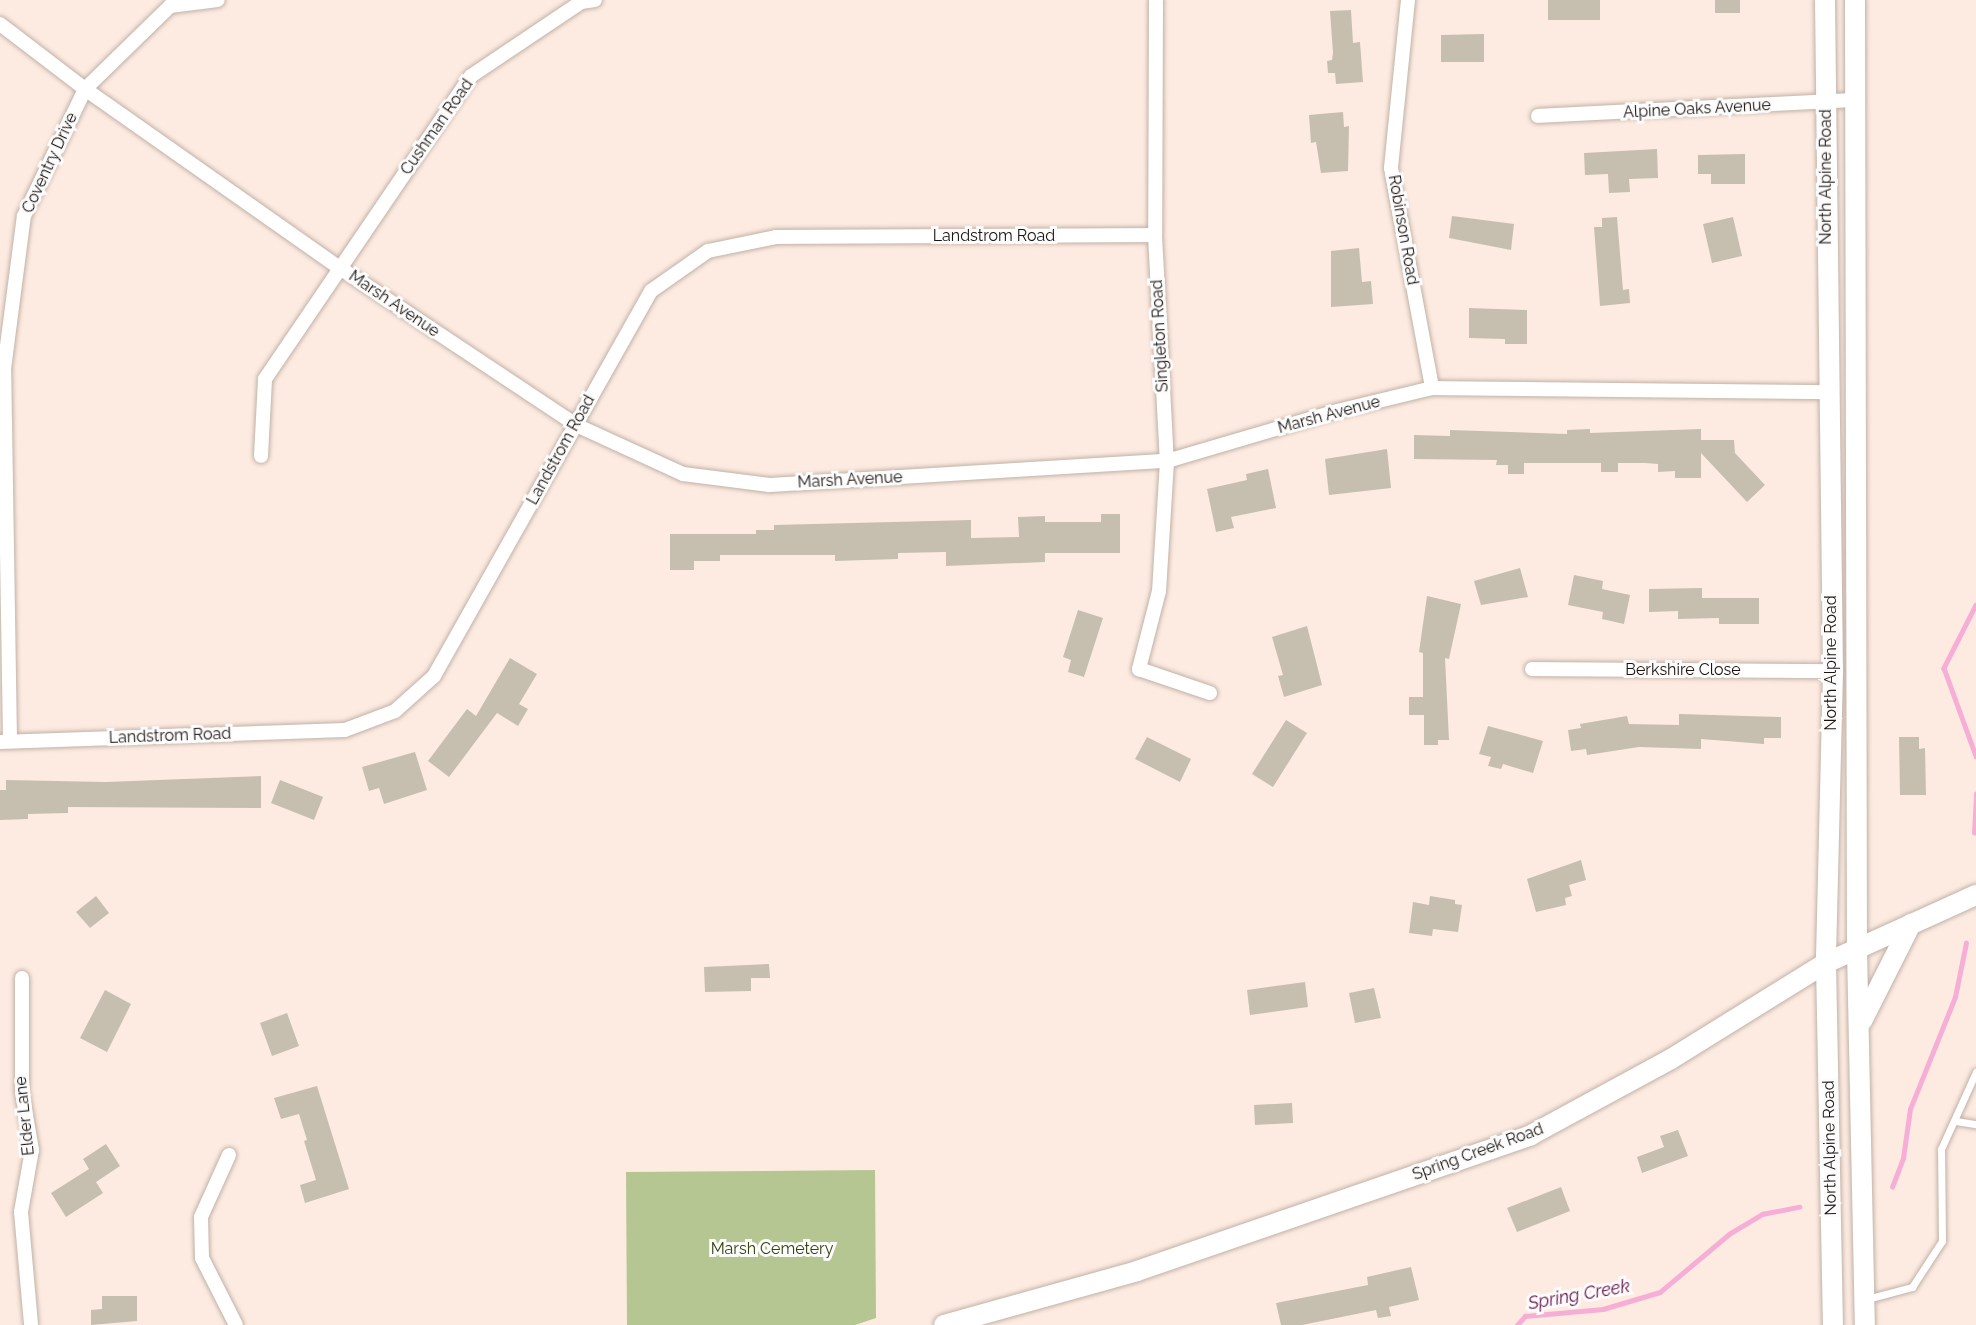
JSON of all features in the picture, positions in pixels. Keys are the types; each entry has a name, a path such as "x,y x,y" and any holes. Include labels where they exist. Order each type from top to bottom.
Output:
{"main road":[{"name":"North Alpine Road","path":"1825,0 1827,392 1833,671 1826,963 1833,1325"},
{"name":"North Alpine Road","path":"1855,0 1857,950 1864,1325"},
{"name":"Spring Creek Road","path":"944,1325 1137,1271 1531,1135 1671,1059 1826,963 1976,895"},
{"path":"1859,1029 1877,984 1911,924"}],"street":[{"path":"85,89 170,6 218,0"},
{"name":"Cushman Road","path":"261,456 265,379 471,76 581,2 595,0"},
{"name":"Singleton Road","path":"1156,0 1155,235 1167,461 1159,591 1139,669 1210,693"},
{"name":"Robinson Road","path":"1408,0 1391,168 1432,388"},
{"name":"Marsh Avenue","path":"0,24 85,89 340,268 576,424 684,474 769,485 1167,461 1333,412 1432,388 1827,392"},
{"name":"Coventry Drive","path":"5,742 4,369 24,216 85,89"},
{"name":"Alpine Oaks Avenue","path":"1538,116 1856,100"},
{"name":"Landstrom Road","path":"5,742 345,730 395,711 434,676 651,291 708,251 776,237 1155,235"},
{"name":"Berkshire Close","path":"1532,669 1833,671"},
{"name":"Elder Lane","path":"22,978 22,1092 32,1150 21,1212 31,1325"},
{"path":"229,1155 201,1217 202,1258 229,1318 236,1325"}],"lane":[{"path":"1864,1299 1912,1287 1942,1241 1941,1149 1956,1121 1976,1072"},
{"path":"1956,1121 1976,1124"}],"green space":[{"name":"Marsh Cemetery","path":"875,1170 876,1318 855,1325 627,1325 626,1172"}],"building":[{"path":"1548,0 1600,0 1600,20 1548,20"},
{"path":"1715,0 1740,0 1740,13 1715,13"},
{"path":"1351,10 1353,43 1360,42 1363,82 1336,84 1335,73 1328,73 1327,61 1332,60 1333,53 1330,11"},
{"path":"1484,34 1484,62 1441,62 1441,35"},
{"path":"1343,112 1344,127 1349,126 1348,171 1321,173 1316,142 1311,143 1309,115"},
{"path":"1657,149 1658,178 1629,179 1630,192 1609,193 1608,174 1585,175 1584,153"},
{"path":"1745,154 1745,184 1711,184 1711,174 1698,174 1698,155"},
{"path":"1452,216 1514,224 1511,250 1449,238"},
{"path":"1617,217 1623,290 1629,289 1630,303 1600,306 1594,227 1602,227 1602,218"},
{"path":"1733,217 1742,256 1712,263 1703,224"},
{"path":"1359,248 1362,282 1371,281 1373,304 1331,307 1331,251"},
{"path":"1469,308 1527,310 1527,344 1505,344 1505,339 1469,338"},
{"path":"1590,429 1590,433 1701,429 1701,440 1734,440 1735,453 1765,485 1747,502 1701,453 1701,478 1675,478 1675,471 1658,472 1658,464 1645,463 1618,463 1618,472 1601,472 1601,463 1524,463 1524,474 1508,474 1508,465 1496,465 1497,460 1414,459 1414,435 1450,436 1450,430 1567,434 1567,430"},
{"path":"1387,449 1391,488 1329,495 1325,459"},
{"path":"1268,469 1276,508 1231,517 1234,528 1216,532 1207,489 1247,480 1246,474"},
{"path":"1101,514 1120,514 1120,553 1045,553 1045,562 946,566 946,552 898,553 898,559 835,561 835,555 720,555 720,561 694,561 694,570 670,570 670,534 756,534 756,530 774,530 774,525 971,520 971,538 1019,537 1018,517 1045,516 1045,522 1101,522"},
{"path":"1520,568 1528,597 1481,605 1474,581"},
{"path":"1574,575 1603,581 1602,589 1630,595 1624,624 1602,619 1603,612 1568,605"},
{"path":"1702,588 1702,598 1759,598 1759,624 1719,624 1719,618 1678,619 1678,611 1649,612 1649,589"},
{"path":"1427,596 1461,604 1449,659 1445,658 1449,740 1438,740 1438,745 1424,745 1424,715 1409,715 1409,697 1423,697 1423,653 1419,652"},
{"path":"1078,610 1103,618 1084,677 1068,672 1071,660 1063,657"},
{"path":"1307,626 1322,685 1284,697 1278,676 1283,675 1272,637"},
{"path":"510,658 537,674 519,704 528,709 518,726 497,713 449,777 428,761 467,709 476,716"},
{"path":"1679,714 1781,717 1781,738 1764,738 1764,744 1701,739 1701,749 1639,747 1587,755 1586,749 1571,751 1568,730 1581,728 1580,724 1627,716 1629,724 1679,725"},
{"path":"1286,720 1307,733 1273,787 1252,774"},
{"path":"1488,726 1543,741 1533,773 1503,764 1501,769 1488,766 1491,757 1479,754"},
{"path":"1147,737 1191,759 1180,782 1135,759"},
{"path":"1899,737 1919,737 1919,749 1925,748 1926,795 1900,795"},
{"path":"415,752 427,790 384,804 379,788 369,791 362,767"},
{"path":"261,776 261,808 68,807 68,813 28,814 28,819 0,820 0,790 6,790 6,780 106,782"},
{"path":"280,780 323,797 314,820 271,803"},
{"path":"1581,860 1586,880 1569,885 1572,896 1565,898 1566,905 1536,912 1527,879"},
{"path":"96,896 109,913 90,928 76,912"},
{"path":"1430,896 1455,900 1455,904 1462,905 1458,932 1433,929 1432,936 1409,933 1413,902 1429,905"},
{"path":"769,964 770,978 751,978 751,991 705,992 704,967"},
{"path":"1305,982 1308,1007 1250,1015 1247,990"},
{"path":"1374,988 1381,1018 1355,1023 1349,993"},
{"path":"105,990 131,1004 107,1052 80,1038"},
{"path":"287,1013 299,1046 272,1056 260,1023"},
{"path":"317,1086 349,1189 305,1203 300,1185 316,1180 304,1141 307,1140 299,1114 281,1119 274,1098"},
{"path":"1292,1103 1293,1123 1255,1125 1254,1105"},
{"path":"1678,1130 1688,1156 1642,1173 1637,1157 1664,1147 1660,1136"},
{"path":"106,1144 120,1166 96,1182 103,1193 66,1217 51,1193 89,1169 83,1159"},
{"path":"1561,1187 1570,1211 1517,1232 1507,1208"},
{"path":"1411,1267 1419,1300 1389,1307 1391,1316 1378,1318 1376,1310 1302,1325 1281,1325 1276,1303 1368,1285 1367,1277"},
{"path":"102,1296 137,1296 137,1321 91,1325 91,1310 102,1309"}],"waterway":[{"name":"Spring Creek","path":"1976,605 1944,668 1976,756"},
{"name":"Spring Creek","path":"1974,833 1976,794"},
{"name":"Spring Creek","path":"1892,1187 1903,1158 1910,1109 1955,997 1966,943"},
{"name":"Spring Creek","path":"1517,1325 1525,1316 1603,1309 1660,1292 1729,1234 1762,1214 1799,1207"}]}
